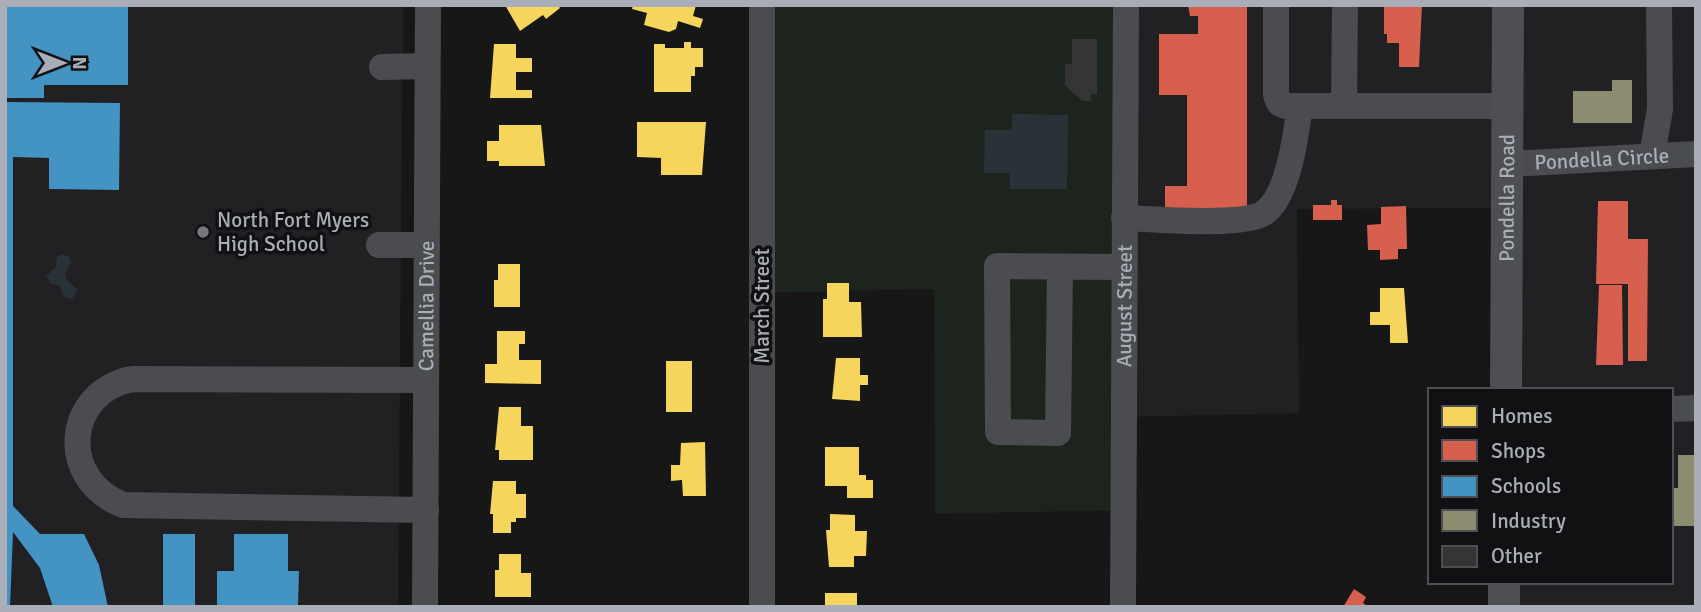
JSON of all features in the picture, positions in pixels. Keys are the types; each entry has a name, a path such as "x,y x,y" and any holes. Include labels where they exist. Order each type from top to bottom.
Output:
{"main road":[{"name":"Pondella Road","path":"1506,388 1507,5"},
{"path":"1504,584 1504,607"}],"street":[{"name":"Camellia Drive","path":"425,607 428,5"},
{"name":"March Street","path":"762,5 762,607"},
{"name":"August Street","path":"1123,607 1126,5"},
{"path":"1276,5 1276,95 1279,103 1286,106 1507,106"},
{"path":"1344,106 1345,5"},
{"path":"1652,156 1660,109 1659,5"},
{"path":"382,67 427,66"},
{"path":"1125,218 1245,220 1266,212 1286,175 1300,106"},
{"name":"Pondella Circle","path":"1507,164 1696,154"},
{"path":"379,245 427,245"},
{"path":"1060,267 1058,433 998,432 997,266 1125,267"},
{"path":"426,380 119,382 108,386 88,408 77,447 79,463 90,485 110,500 123,505 426,510"},
{"path":"1673,410 1696,408"}],"shaded area":[{"name":"North Fort Myers High School","path":"5,5 403,5 398,607 5,607"},
{"path":"754,5 1121,5 1127,510 935,514 934,289 756,293"},
{"path":"1121,5 1495,5 1495,208 1297,209 1299,413 1126,417"},
{"path":"1520,5 1696,5 1696,607 1516,607 1516,584 1673,584 1673,388 1518,388"},
{"path":"1012,114 1068,115 1067,189 1010,189 1010,173 984,173 985,130 1012,130"},
{"path":"62,254 69,257 71,262 65,273 66,279 78,290 72,299 64,297 60,286 50,283 46,276 56,267 57,257"}],"building: Homes":[{"path":"505,5 558,5 560,8 546,19 543,15 520,31"},
{"path":"633,5 696,5 693,16 703,19 700,28 678,21 676,29 669,32 644,25 647,13 632,9"},
{"path":"684,42 691,42 691,48 703,48 703,67 695,67 695,76 691,76 691,92 654,92 654,44 665,44 665,48 684,48"},
{"path":"494,44 516,44 516,58 532,58 532,72 516,72 516,90 532,90 532,98 490,98"},
{"path":"637,122 706,122 702,175 661,175 661,158 637,157"},
{"path":"499,125 541,125 545,166 499,166 499,161 487,161 487,141 499,141"},
{"path":"498,264 520,264 520,307 494,307 494,280 498,280"},
{"path":"827,283 849,283 849,302 861,302 862,337 823,337 823,299 827,299"},
{"path":"1380,288 1404,288 1408,343 1390,343 1390,325 1370,325 1370,312 1380,312"},
{"path":"497,331 525,331 525,344 519,344 519,360 541,360 541,384 485,383 485,364 497,364"},
{"path":"836,358 860,358 860,375 868,375 868,385 860,385 860,401 832,399"},
{"path":"666,361 692,361 692,412 666,412"},
{"path":"499,407 521,407 521,426 533,426 533,460 499,460 499,450 495,450"},
{"path":"705,442 706,496 683,496 682,480 671,481 671,465 680,465 681,443"},
{"path":"825,447 859,447 859,475 866,475 866,480 873,480 873,498 847,498 847,486 825,486"},
{"path":"493,481 516,481 516,494 526,494 526,518 516,518 516,522 511,522 511,533 493,533 493,514 490,514"},
{"path":"830,514 855,515 855,531 867,531 866,556 854,556 854,567 829,567 826,530 830,530"},
{"path":"499,554 521,554 521,573 531,573 531,597 495,597 495,570 499,570"},
{"path":"825,593 857,593 857,607 825,607"}],"building: Shops":[{"path":"1188,5 1247,5 1247,210 1165,210 1165,186 1187,186 1187,95 1159,95 1159,34 1198,34 1198,16 1190,16"},
{"path":"1384,5 1422,5 1419,67 1399,67 1399,43 1387,43 1387,34 1384,34"},
{"path":"1331,200 1337,200 1337,205 1342,205 1342,220 1313,220 1313,205 1331,205"},
{"path":"1598,201 1628,201 1628,239 1648,239 1647,361 1628,361 1628,284 1596,284"},
{"path":"1406,206 1407,249 1398,249 1398,259 1380,260 1380,250 1368,250 1367,225 1381,224 1381,207"},
{"path":"1599,285 1622,285 1623,365 1596,365"},
{"path":"1354,589 1366,597 1363,603 1369,607 1343,607"}],"building: Schools":[{"path":"5,5 128,5 128,85 44,85 44,98 5,98"},
{"path":"5,102 120,103 119,190 49,189 49,158 13,157 13,506 40,534 84,534 99,565 108,607 53,607 40,568 13,532 10,607 5,607"},
{"path":"163,534 195,534 195,607 163,607"},
{"path":"234,534 288,534 288,571 299,571 298,607 217,607 217,571 234,571"}],"building: Industry":[{"path":"1612,80 1632,80 1632,123 1573,123 1573,91 1612,91"},
{"path":"1678,455 1696,455 1696,526 1673,526 1674,488 1678,488"}],"building: Other":[{"path":"1072,39 1097,39 1097,94 1091,94 1091,101 1082,101 1065,85 1065,64 1072,64"}],"place":[{"name":"North Fort Myers High School","path":"203,232"}]}
